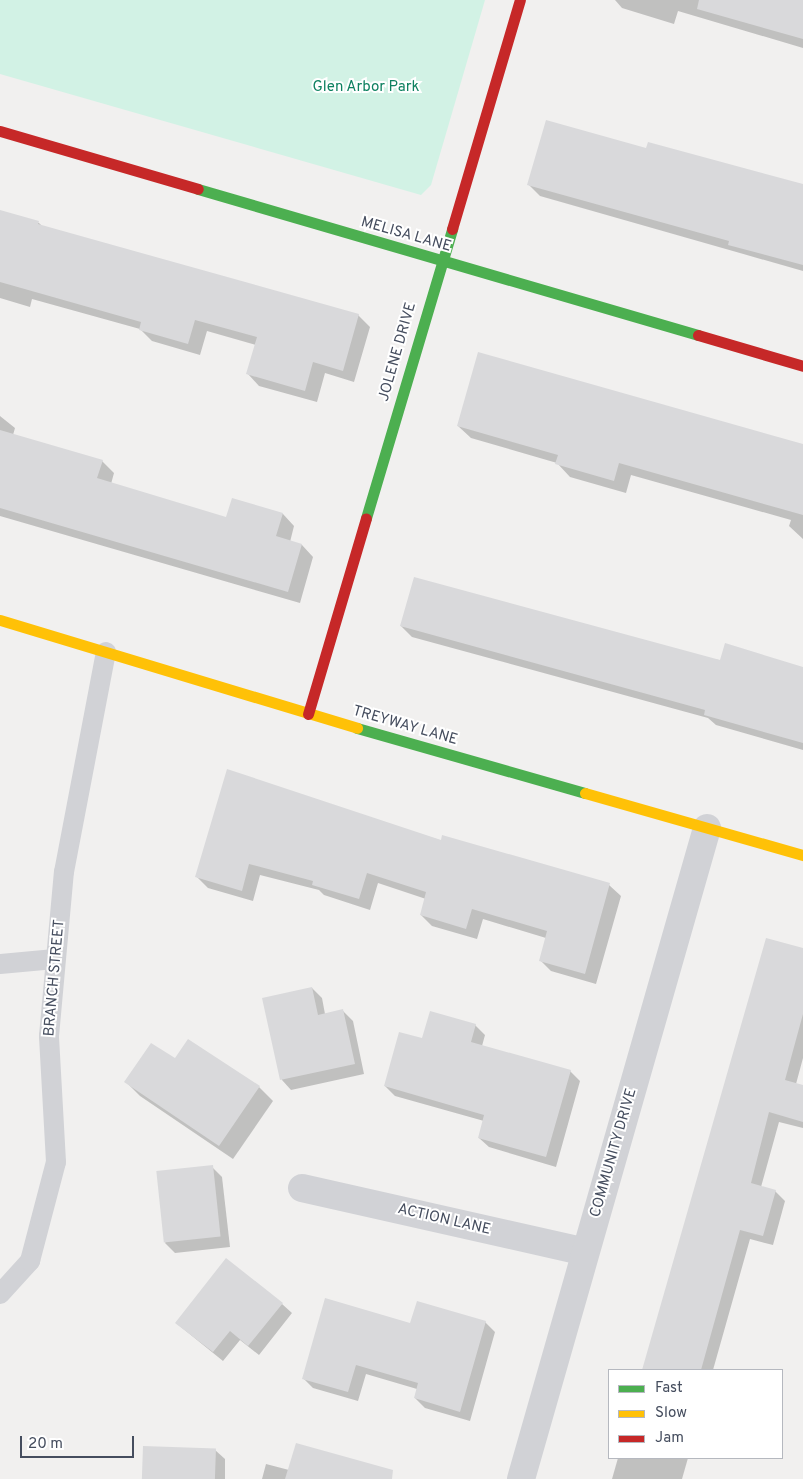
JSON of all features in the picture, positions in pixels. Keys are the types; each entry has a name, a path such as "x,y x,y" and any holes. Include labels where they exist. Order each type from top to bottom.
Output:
{"street":[{"name":"JOLENE DRIVE","path":"308,714 440,261 520,0"},
{"name":"MELISA LANE","path":"0,131 803,366"},
{"name":"TREYWAY LANE","path":"0,620 308,714 803,855"},
{"name":"COMMUNITY DRIVE","path":"521,1479 707,828"},
{"name":"ACTION LANE","path":"302,1188 585,1252"}],"lane":[{"name":"BRANCH STREET","path":"0,1294 30,1261 56,1162 48,1036 64,872 106,652"},
{"path":"0,964 56,959"}],"green space":[{"name":"Glen Arbor Park","path":"0,0 485,0 431,185 421,195 0,74"}],"building":[{"path":"699,0 803,0 803,39 697,9"},
{"path":"546,120 646,148 648,142 803,184 803,265 728,245 729,241 527,185"},
{"path":"0,210 39,221 38,224 359,314 343,371 313,362 305,391 246,374 257,337 195,320 188,344 139,330 141,322 0,282"},
{"path":"478,352 803,444 803,515 619,463 614,481 555,464 558,455 457,426"},
{"path":"0,430 103,460 97,478 226,517 232,498 283,513 276,536 302,544 288,592 0,508"},
{"path":"414,577 720,660 725,643 803,667 803,743 704,715 705,710 400,626"},
{"path":"227,769 441,840 442,835 610,883 585,974 539,961 547,931 472,909 466,929 420,915 426,892 367,873 359,899 312,885 313,881 249,864 242,891 195,877"},
{"path":"766,938 803,948 803,1014 785,1080 803,1085 803,1122 769,1112 751,1183 776,1190 763,1236 740,1230 701,1369 642,1369"},
{"path":"312,987 318,1015 343,1009 355,1064 280,1080 262,998"},
{"path":"430,1011 476,1024 471,1042 571,1070 546,1157 478,1138 484,1115 384,1086 399,1032 422,1038"},
{"path":"188,1039 260,1086 219,1146 124,1082 151,1043 175,1058"},
{"path":"213,1165 221,1237 164,1243 156,1171"},
{"path":"226,1258 283,1303 248,1346 230,1331 213,1352 175,1323"},
{"path":"325,1298 410,1323 417,1301 486,1321 460,1412 414,1398 418,1383 356,1365 348,1392 302,1379"},
{"path":"296,1443 393,1470 392,1479 285,1479"},
{"path":"143,1446 216,1449 215,1479 142,1479"}],"traffic: fast":[{"path":"198,189 698,335"},
{"path":"366,518 452,229"},
{"path":"357,728 585,793"}],"traffic: slow":[{"path":"0,620 357,728"},
{"path":"585,793 803,855"}],"traffic: jam":[{"path":"452,229 520,0"},
{"path":"0,131 198,189"},
{"path":"698,335 803,366"},
{"path":"308,714 366,518"}]}
